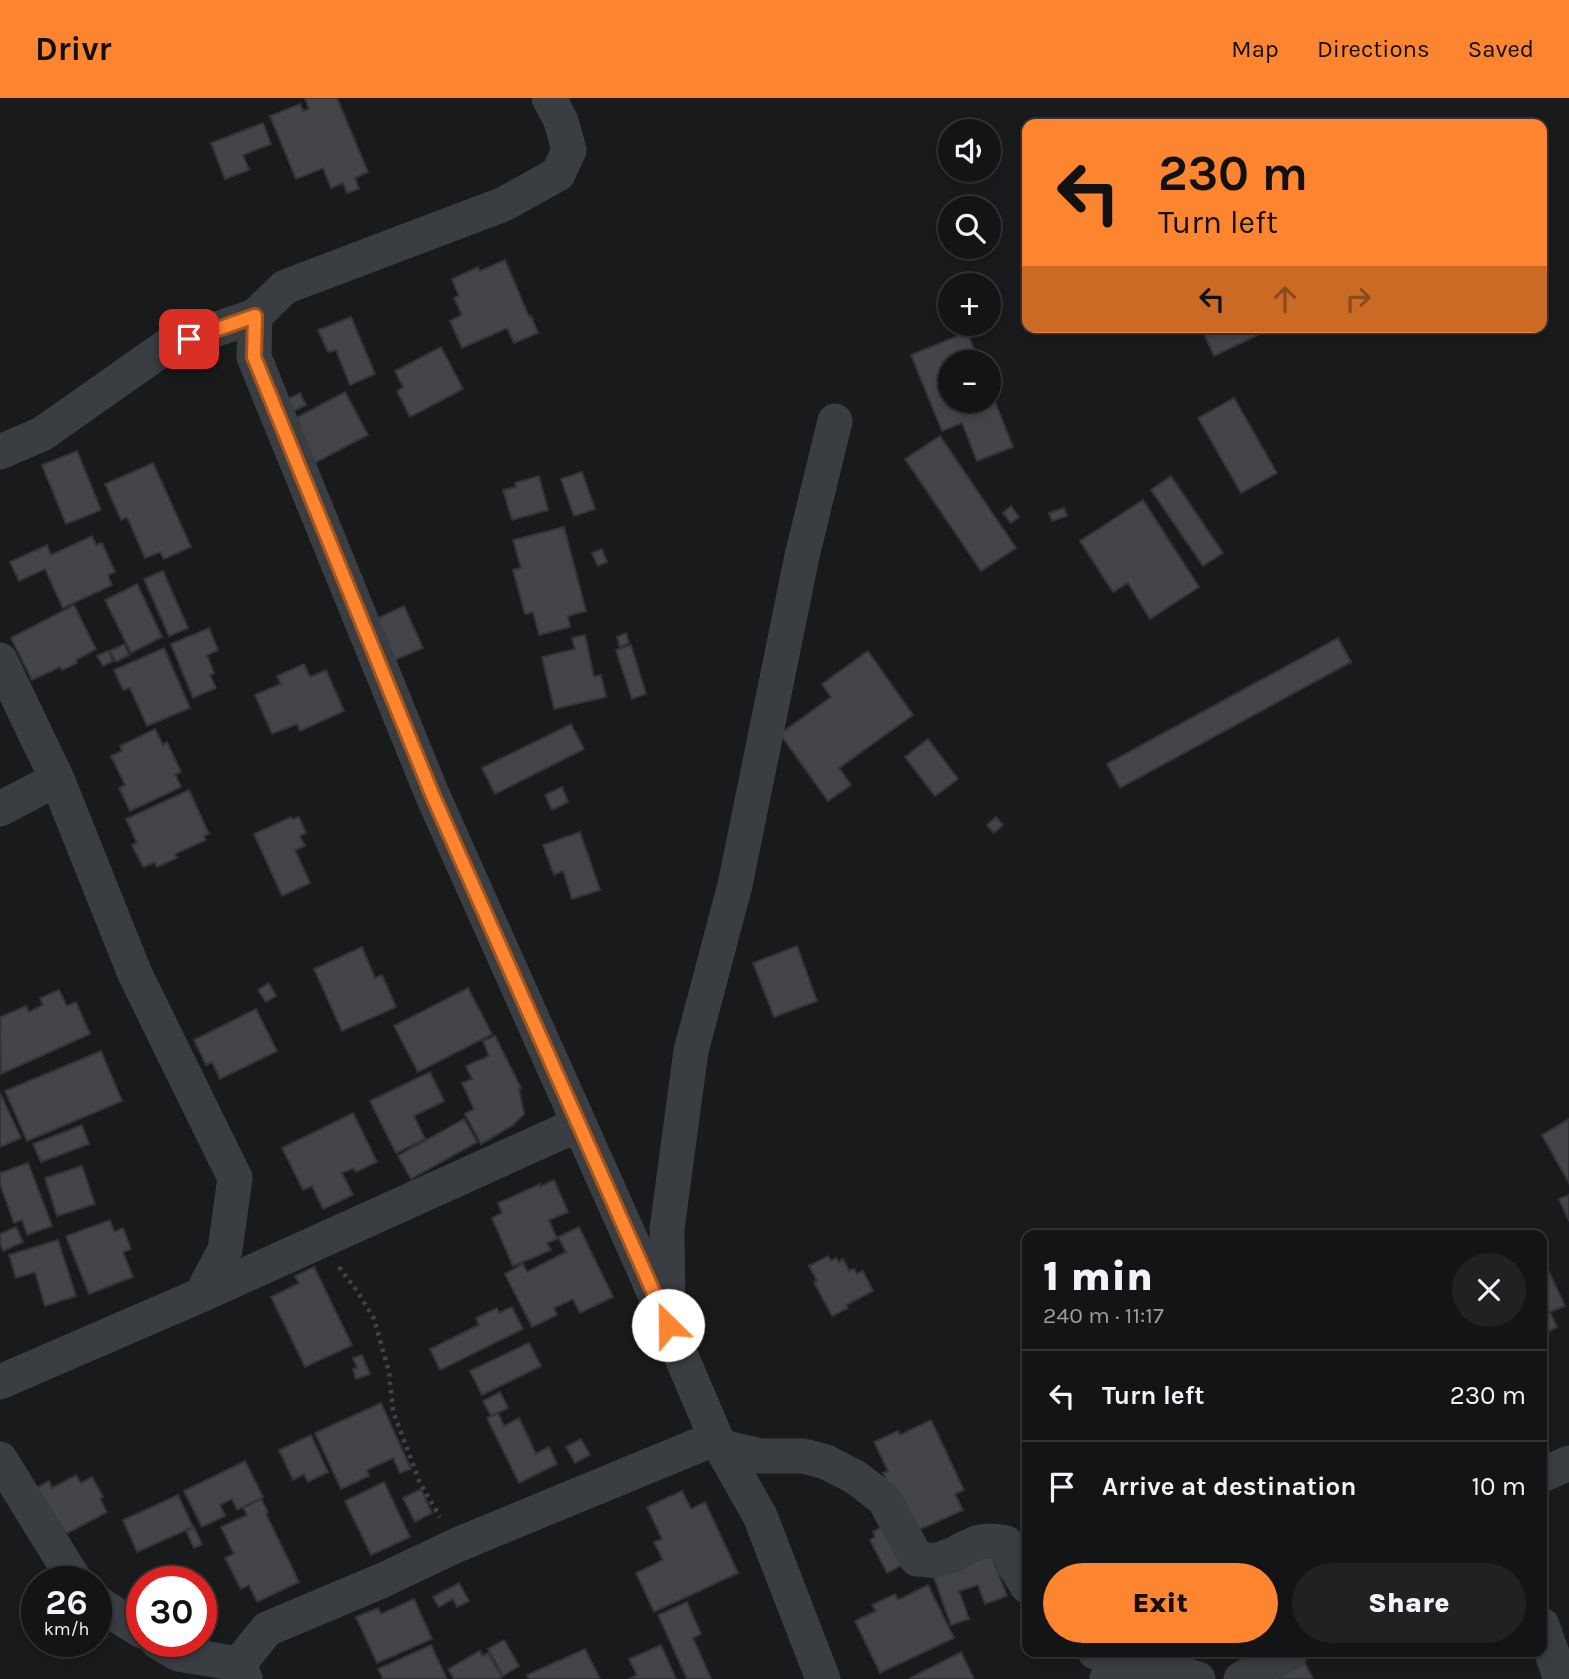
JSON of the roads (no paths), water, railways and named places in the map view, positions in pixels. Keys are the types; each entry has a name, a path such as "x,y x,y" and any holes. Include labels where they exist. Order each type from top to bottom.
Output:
{"street":[{"path":"0,452 42,434 167,346 255,316 285,287 504,204 558,174 569,150 561,121 549,98"},
{"path":"255,316 254,357 432,794 719,1442 760,1516 823,1679"},
{"path":"668,1325 667,1229 691,1051 735,885 802,556 835,421"},
{"path":"0,660 57,779 135,974 235,1178 225,1250 201,1295"},
{"path":"0,809 57,779"},
{"path":"0,1382 201,1295 579,1124"},
{"path":"189,1657 242,1672 267,1629 381,1581 457,1545 719,1442 761,1456 803,1456 826,1462 855,1477 884,1499 917,1559 934,1560 956,1553 969,1544 991,1540 1006,1544 1022,1578"},
{"path":"0,1459 66,1566"},
{"path":"1547,1473 1569,1463"},
{"path":"1547,1638 1562,1679"},
{"path":"1110,1657 1140,1661 1198,1679"},
{"path":"1241,1679 1282,1657"},
{"path":"1107,1679 1140,1661"}]}
